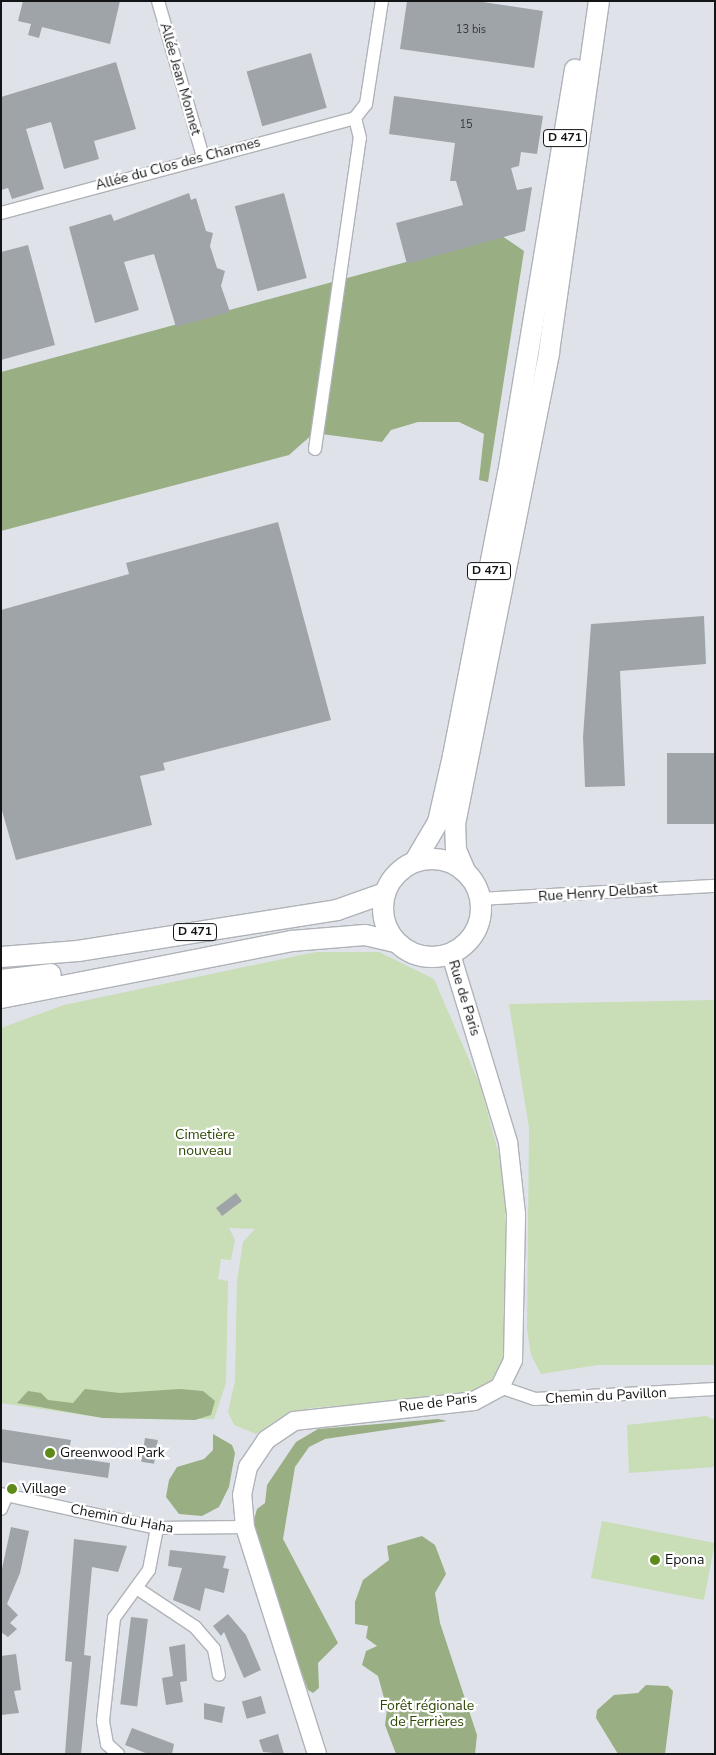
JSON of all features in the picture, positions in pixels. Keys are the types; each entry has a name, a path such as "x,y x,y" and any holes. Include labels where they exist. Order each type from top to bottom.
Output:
{"main road":[{"name":"D 471","path":"415,862 438,822 453,756 508,474 586,1"},
{"name":"D 471","path":"465,871 456,850 455,824 549,352 599,1"},
{"path":"441,859 465,871 481,899 476,932 451,954 418,955 396,942 384,919 385,893 396,874 415,862 441,859"},
{"name":"D 471","path":"1,957 78,951 337,910 385,893"},
{"name":"D 471","path":"1,980 351,935 380,935 396,942"},
{"path":"1,998 246,949"}],"street":[{"name":"Allée Jean Monnet","path":"158,1 203,157"},
{"path":"315,449 360,138 355,118 366,104 382,1"},
{"name":"Allée du Clos des Charmes","path":"1,214 203,157 355,118"},
{"name":"Rue Henry Delbast","path":"481,899 715,886"},
{"name":"Rue de Paris","path":"317,1754 245,1526 242,1495 248,1467 280,1428 319,1415 474,1401 500,1387 510,1370 515,1345 513,1177 495,1090 451,954"},
{"name":"Chemin du Pavillon","path":"500,1387 535,1400 715,1389"},
{"path":"1,1509 4,1494"},
{"name":"Chemin du Haha","path":"4,1494 157,1528 245,1526"},
{"path":"118,1754 107,1744 103,1721 114,1618 120,1603 138,1589 149,1570 157,1528"},
{"path":"138,1589 195,1627 214,1648 219,1675"}],"green space":[{"path":"502,236 524,251 488,482 479,480 484,434 459,422 418,422 391,430 382,442 314,433 289,455 1,531 1,372"},
{"name":"Cimetière nouveau","path":"316,952 379,952 434,979 480,1085 504,1173 508,1328 505,1358 495,1378 479,1391 459,1396 311,1408 280,1418 256,1434 234,1425 228,1412 235,1381 237,1281 243,1242 255,1229 229,1228 235,1240 231,1260 221,1259 218,1279 228,1281 226,1383 214,1419 103,1418 1,1403 1,1028 64,1005"},
{"path":"715,1000 715,1365 598,1365 541,1374 531,1355 527,1329 529,1128 509,1004"},
{"path":"85,1389 120,1393 180,1389 203,1391 215,1401 211,1415 195,1420 103,1418 17,1403 28,1391 41,1393 48,1400 73,1403"},
{"path":"706,1416 715,1420 715,1467 629,1473 627,1425"},
{"path":"438,1419 447,1421 325,1439 309,1447 295,1467 283,1539 338,1643 318,1663 319,1688 313,1693 308,1690 294,1651 253,1523 257,1509 265,1503 267,1485 296,1442 318,1429"},
{"path":"213,1434 232,1445 235,1453 229,1487 219,1507 202,1516 179,1514 166,1497 169,1480 177,1467 204,1459 213,1450"},
{"name":"Epona","path":"602,1521 715,1543 704,1600 591,1578"},
{"name":"Forêt régionale de Ferrières","path":"422,1536 435,1545 446,1574 435,1593 440,1623 477,1735 475,1754 396,1754 385,1725 387,1709 378,1676 362,1665 366,1651 377,1646 366,1638 368,1626 355,1624 355,1602 363,1580 389,1560 387,1546"},
{"path":"646,1685 668,1686 673,1691 665,1754 618,1754 596,1718 597,1710 614,1695 638,1693"}],"building":[{"path":"23,1 120,1 110,44 42,27 39,38 28,35 31,24 18,21"},
{"path":"407,1 476,1 543,11 534,68 400,49"},
{"path":"311,53 327,108 262,126 247,71"},
{"path":"116,62 136,129 94,141 99,159 64,169 51,122 26,129 44,189 12,199 8,188 1,190 1,97"},
{"path":"394,96 543,116 537,154 521,152 519,166 511,168 517,190 532,187 525,231 407,264 396,223 463,205 456,181 450,181 455,143 389,134"},
{"path":"189,193 191,200 196,198 206,231 213,233 210,246 217,268 225,271 221,286 230,312 176,327 154,254 124,262 139,310 95,323 69,227 111,214 114,221"},
{"path":"284,193 307,278 258,291 235,206"},
{"path":"28,245 55,345 1,360 1,252"},
{"path":"278,522 331,720 163,763 165,770 140,776 152,825 16,860 1,807 1,610 129,574 126,563"},
{"path":"704,616 706,664 620,671 625,786 585,787 583,737 591,624"},
{"path":"667,753 715,753 715,824 667,824"},
{"path":"236,1193 242,1201 222,1216 216,1208"},
{"path":"1,1429 71,1440 68,1457 110,1463 108,1478 1,1462"},
{"name":"Greenwood Park","path":"145,1438 158,1440 154,1464 141,1462"},
{"path":"11,1527 29,1531 20,1573 7,1604 18,1615 10,1623 17,1629 8,1637 1,1632 1,1573"},
{"path":"74,1539 127,1546 118,1572 92,1567 84,1655 91,1656 81,1754 65,1754 72,1662 65,1661"},
{"path":"170,1550 226,1556 223,1568 229,1569 224,1593 205,1588 200,1611 173,1600 182,1568 168,1566"},
{"path":"228,1614 246,1635 261,1670 244,1678 224,1632 221,1636 213,1626"},
{"path":"131,1617 148,1619 137,1706 120,1704"},
{"path":"185,1644 187,1681 180,1682 183,1702 166,1705 162,1678 173,1676 169,1647"},
{"path":"16,1654 21,1690 14,1691 19,1713 1,1715 1,1656"},
{"path":"261,1696 266,1713 247,1719 242,1702"},
{"path":"204,1703 225,1707 222,1723 204,1719"},
{"path":"132,1728 174,1744 172,1754 148,1754 125,1745"},
{"path":"278,1734 284,1754 263,1752 259,1740"}],"place":[{"name":"Greenwood Park","path":"50,1453"},
{"name":"Village","path":"12,1489"},
{"name":"Epona","path":"655,1560"}]}
